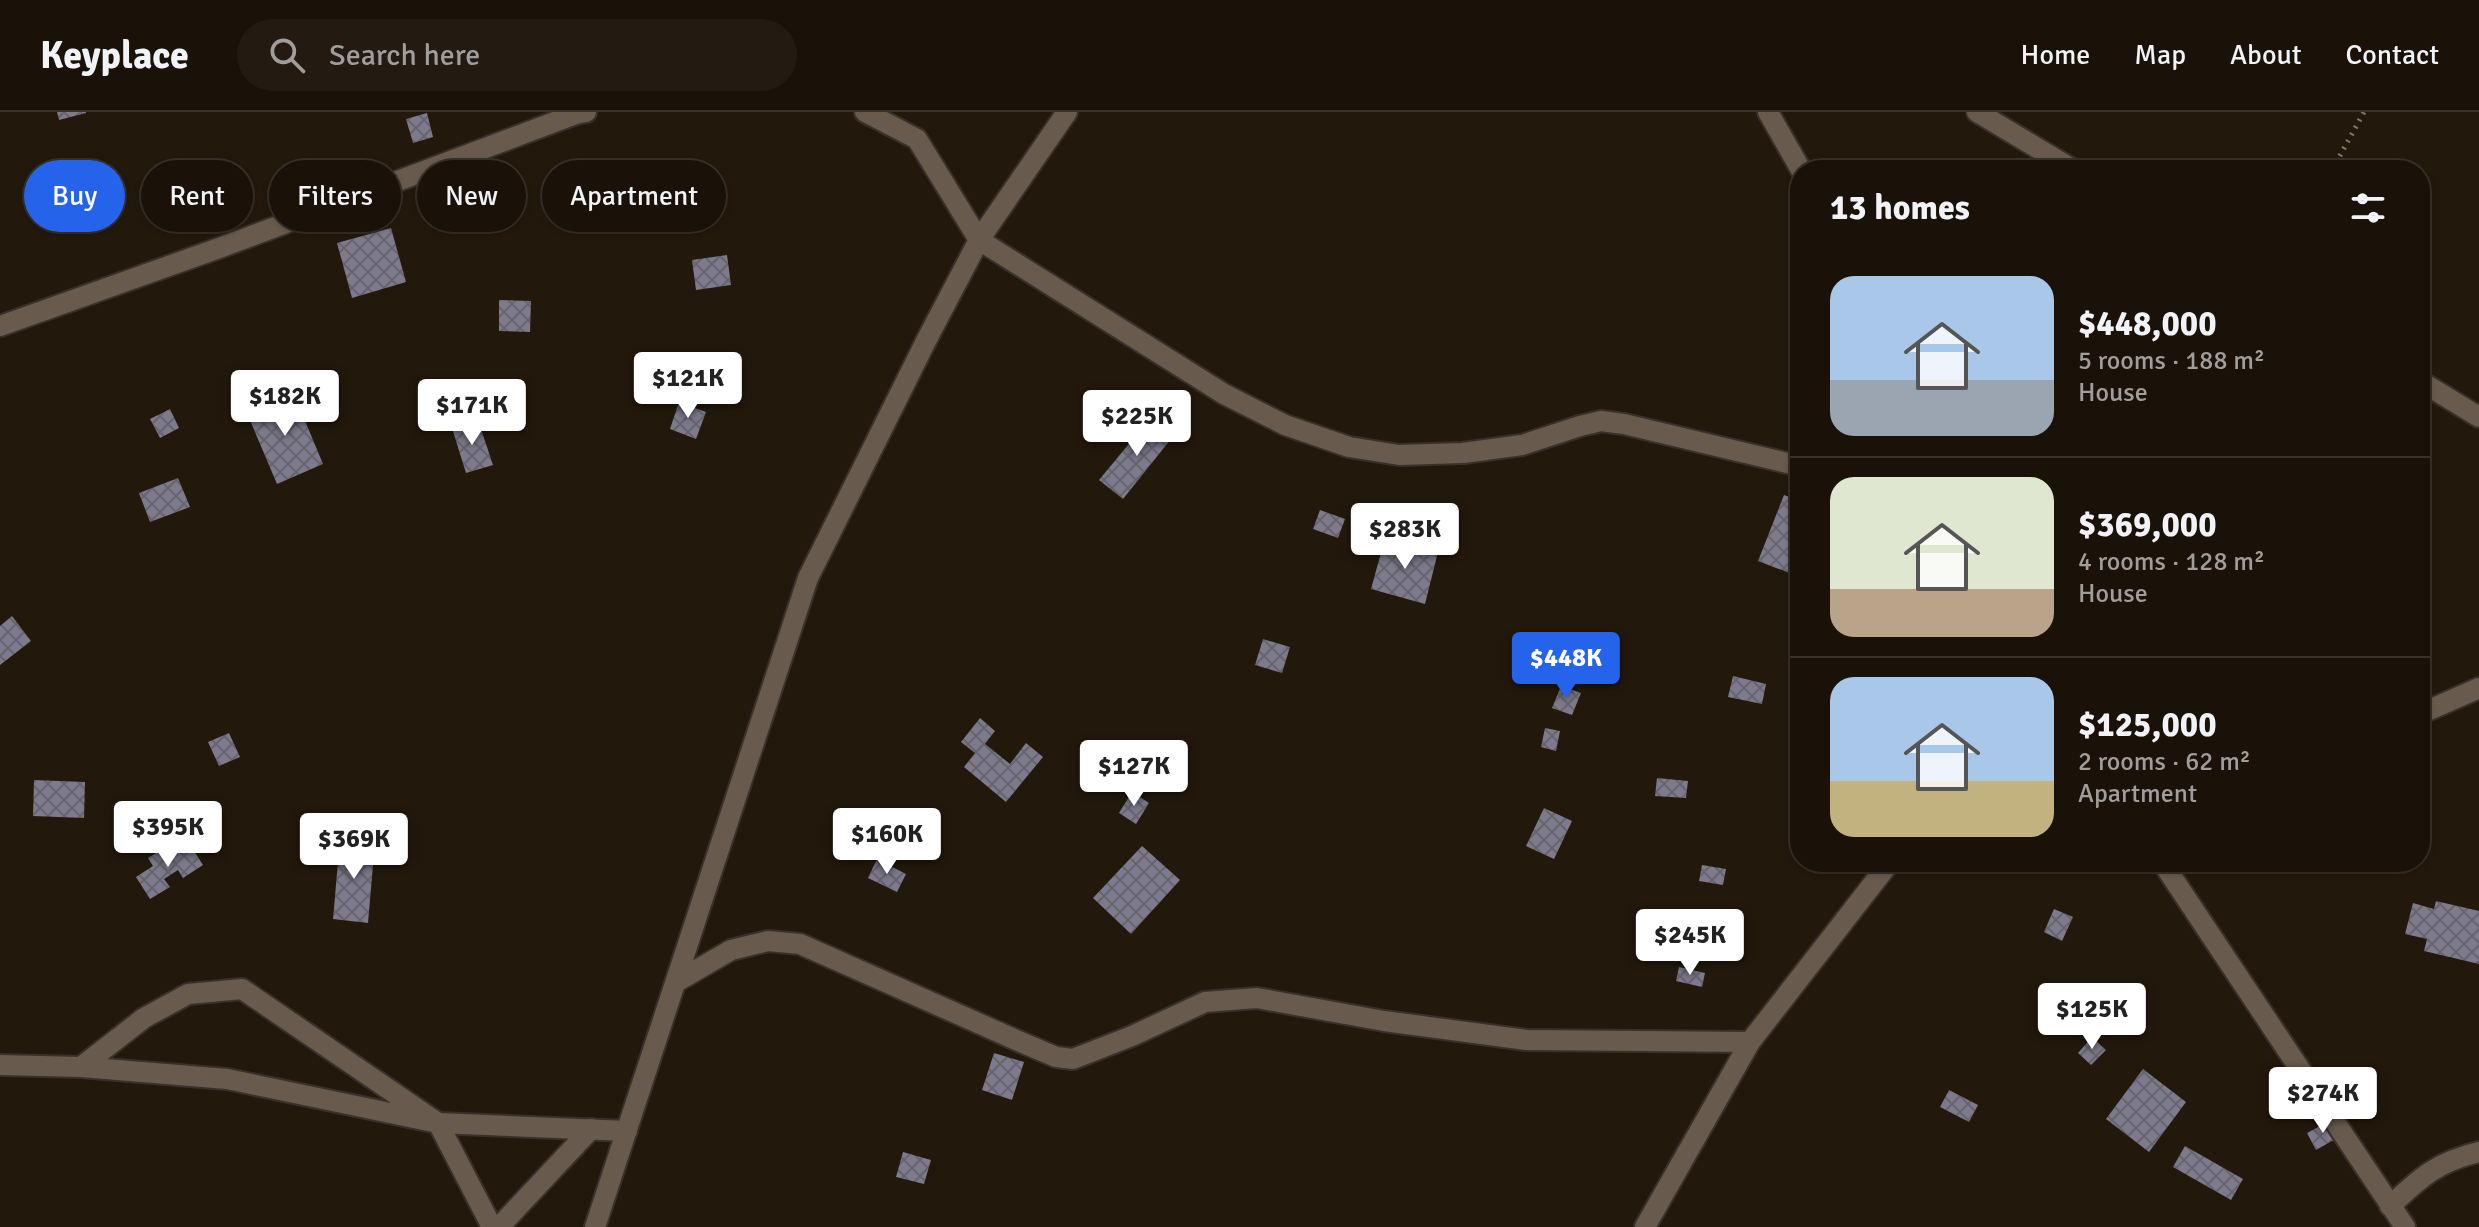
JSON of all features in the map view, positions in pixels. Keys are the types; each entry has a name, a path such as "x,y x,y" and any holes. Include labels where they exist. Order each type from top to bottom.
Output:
{"street":[{"path":"0,326 586,112"},
{"path":"865,112 917,139 979,240 1224,394 1285,425 1349,447 1399,455 1463,453 1522,445 1601,421 1790,464"},
{"path":"595,1227 808,578 979,240 1067,112"},
{"path":"1768,112 1795,160"},
{"path":"1977,112 2057,160"},
{"path":"2430,387 2479,417"},
{"path":"2430,710 2479,688"},
{"path":"1645,1227 1750,1042 1882,872"},
{"path":"2169,872 2405,1227"},
{"path":"676,982 731,950 768,941 800,944 1056,1057 1073,1059 1205,1002 1257,998 1384,1021 1527,1040 1750,1042"},
{"path":"81,1067 144,1018 188,994 242,989 438,1123 492,1227"},
{"path":"0,1065 81,1067 227,1079 438,1123 627,1131"},
{"path":"499,1227 591,1129"},
{"path":"2390,1206 2425,1174 2454,1158 2479,1152"}],"path":[{"path":"2338,160 2364,112"}],"building":[{"path":"57,112 86,112 86,113 59,120"},
{"path":"427,113 433,137 413,143 406,119"},
{"path":"377,232 392,232 406,282 352,298 337,243"},
{"path":"727,255 731,285 696,290 692,260"},
{"path":"499,300 531,301 530,332 499,331"},
{"path":"293,392 323,464 277,484 246,411"},
{"path":"679,402 706,412 696,439 670,429"},
{"path":"170,409 179,428 160,438 150,419"},
{"path":"1152,416 1175,434 1123,499 1099,480"},
{"path":"478,420 493,465 466,473 452,428"},
{"path":"178,478 190,507 150,522 139,493"},
{"path":"1784,495 1790,497 1790,573 1758,561"},
{"path":"1320,510 1345,519 1338,538 1313,529"},
{"path":"1385,538 1438,552 1425,604 1371,589"},
{"path":"12,616 31,641 0,665 0,626"},
{"path":"1263,639 1290,647 1282,673 1255,665"},
{"path":"1733,676 1766,684 1762,704 1728,697"},
{"path":"1561,686 1581,693 1572,715 1552,708"},
{"path":"980,718 995,731 985,744 1010,764 1026,743 1043,757 1006,802 964,767 975,753 961,742"},
{"path":"1545,728 1560,731 1556,751 1541,747"},
{"path":"229,733 240,757 219,766 208,742"},
{"path":"1657,778 1688,781 1686,798 1655,796"},
{"path":"34,780 85,782 84,818 33,816"},
{"path":"1132,792 1149,803 1136,824 1119,813"},
{"path":"1544,808 1572,821 1554,859 1526,846"},
{"path":"340,839 375,842 368,923 333,919"},
{"path":"189,843 203,865 183,878 178,870 164,879 170,887 150,899 136,877 153,866 148,858 165,847 170,855"},
{"path":"1142,846 1180,880 1131,934 1093,898"},
{"path":"877,859 906,874 897,892 868,878"},
{"path":"1702,865 1726,869 1723,885 1699,881"},
{"path":"2436,901 2479,911 2479,964 2424,951 2427,939 2405,934 2413,903 2434,909"},
{"path":"2054,909 2073,917 2062,941 2044,932"},
{"path":"1679,967 1705,973 1702,987 1676,981"},
{"path":"2092,1037 2106,1050 2091,1065 2078,1053"},
{"path":"994,1053 1024,1062 1012,1100 982,1090"},
{"path":"2143,1069 2186,1102 2149,1152 2106,1119"},
{"path":"1949,1090 1978,1105 1969,1122 1940,1107"},
{"path":"2331,1120 2339,1137 2316,1150 2307,1133"},
{"path":"2185,1146 2243,1179 2231,1200 2173,1167"},
{"path":"903,1152 931,1160 924,1184 896,1177"}]}
